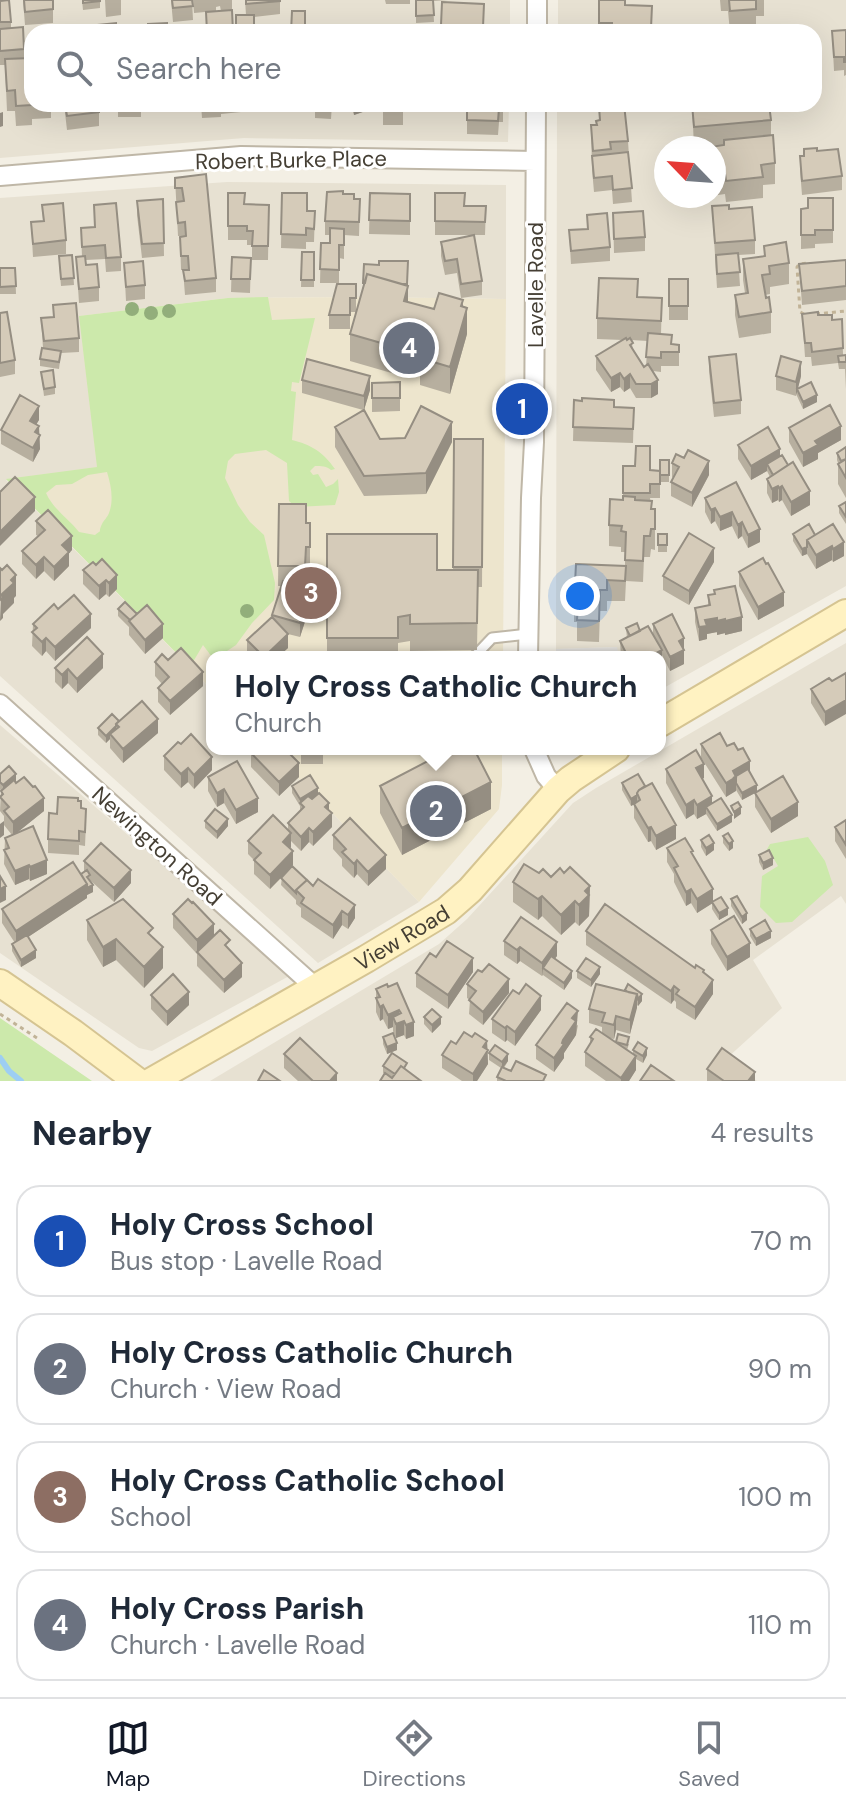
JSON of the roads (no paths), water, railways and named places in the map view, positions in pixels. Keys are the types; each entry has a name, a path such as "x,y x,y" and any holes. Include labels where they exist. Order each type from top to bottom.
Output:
{"main road":[{"path":"666,719 846,613"},
{"name":"View Road","path":"152,1081 446,911 470,890 558,790 607,755"},
{"path":"0,983 137,1081"}],"street":[{"path":"537,0 537,24"},
{"name":"Lavelle Road","path":"528,651 534,442 536,112"},
{"name":"Robert Burke Place","path":"0,176 241,156 535,161"},
{"name":"Newington Road","path":"0,704 315,987"},
{"path":"537,755 546,776 558,790"}],"lane":[{"path":"480,651 492,638 528,634"}],"waterway":[{"path":"0,1058 21,1081"}],"place":[{"name":"Holy Cross Parish","path":"409,348"},
{"name":"Holy Cross School","path":"522,409"},
{"name":"Holy Cross Catholic School","path":"311,593"},
{"name":"Holy Cross Catholic Church","path":"436,811"}]}
